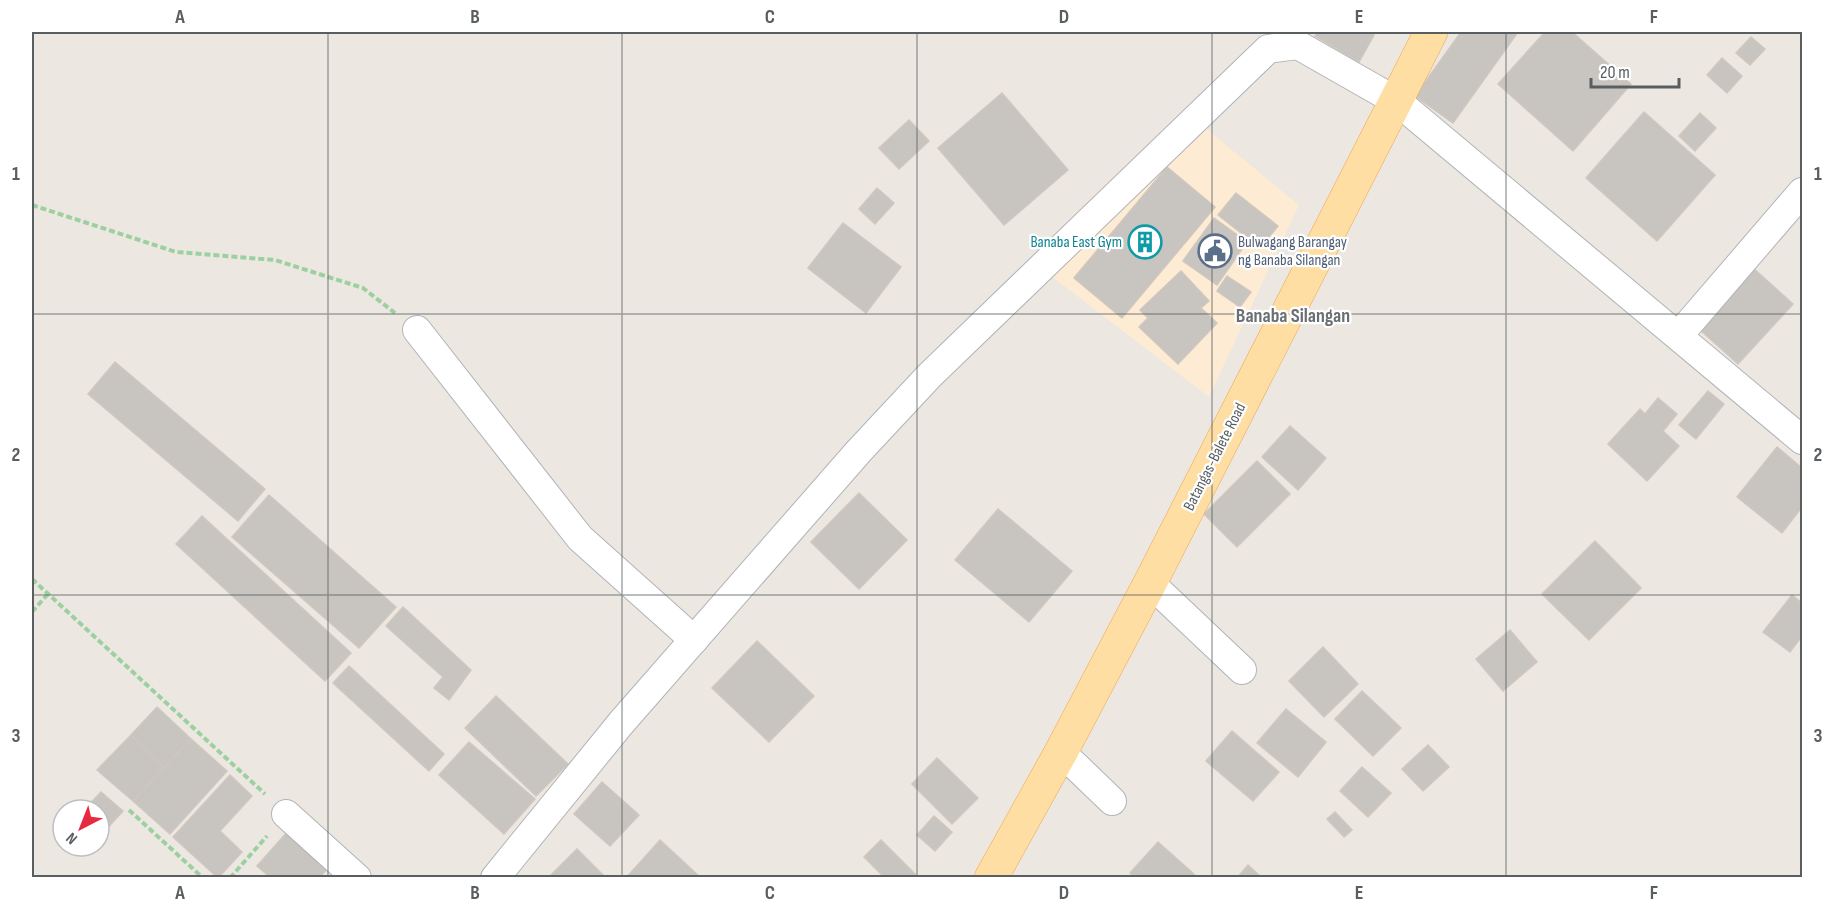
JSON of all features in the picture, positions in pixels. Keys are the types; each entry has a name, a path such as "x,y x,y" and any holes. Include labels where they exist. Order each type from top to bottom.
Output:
{"main road":[{"name":"Batangas-Balete Road","path":"991,878 1061,752 1150,583 1398,102 1431,32"}],"street":[{"path":"495,878 621,723 859,451 929,376 1268,48 1299,45 1398,102 1803,441"},
{"path":"1679,335 1803,192"},
{"path":"417,330 580,538 694,640"},
{"path":"1150,583 1242,670"},
{"path":"1061,752 1112,801"},
{"path":"286,814 357,878"}],"path":[{"path":"32,205 177,252 275,260 363,288 417,330"},
{"path":"32,579 286,814 230,878"},
{"path":"32,612 48,596"},
{"path":"129,810 203,878"}],"shaded area":[{"path":"1203,126 1299,205 1209,397 1051,276"}],"building":[{"path":"1318,32 1367,32 1374,35 1359,62 1315,36"},
{"path":"1461,32 1518,32 1453,123 1415,96"},
{"path":"1545,32 1572,32 1631,84 1573,151 1498,84"},
{"path":"1751,37 1765,49 1750,65 1736,53"},
{"path":"1722,58 1742,76 1727,93 1707,75"},
{"path":"1002,93 1068,170 1004,225 938,148"},
{"path":"1644,112 1715,175 1657,241 1586,178"},
{"path":"1700,113 1716,128 1695,151 1679,136"},
{"path":"909,120 929,141 899,169 879,148"},
{"name":"Banaba East Gym","path":"1167,167 1215,207 1122,318 1074,278"},
{"path":"877,188 894,203 875,224 859,209"},
{"path":"1236,193 1278,226 1260,248 1218,215"},
{"name":"Bulwagang Barangay ng Banaba Silangan","path":"1214,218 1247,242 1217,285 1183,261"},
{"path":"843,223 901,267 866,313 808,268"},
{"path":"1753,268 1793,304 1738,364 1698,328"},
{"path":"1181,271 1209,301 1201,308 1217,323 1178,364 1139,327 1148,318 1140,310"},
{"path":"1227,276 1251,292 1240,307 1217,291"},
{"path":"115,362 265,489 238,521 88,394"},
{"path":"1708,391 1724,404 1696,439 1679,425"},
{"path":"1658,398 1677,414 1663,431 1679,446 1647,481 1608,444 1640,409 1645,414"},
{"path":"1290,426 1326,458 1298,490 1262,457"},
{"path":"1777,447 1802,468 1802,507 1782,533 1737,497"},
{"path":"1257,461 1290,494 1237,547 1204,514"},
{"path":"859,493 907,540 859,589 811,542"},
{"path":"269,495 396,607 359,648 232,537"},
{"path":"998,509 1072,571 1029,622 955,560"},
{"path":"202,516 351,653 325,681 176,544"},
{"path":"1595,541 1641,588 1589,640 1542,594"},
{"path":"1792,595 1802,603 1802,636 1790,652 1763,632"},
{"path":"403,607 471,670 449,700 434,688 443,677 386,626"},
{"path":"1510,630 1537,662 1503,691 1476,659"},
{"path":"757,641 814,696 769,742 712,688"},
{"path":"1323,647 1358,684 1324,717 1289,681"},
{"path":"349,666 444,754 429,771 333,683"},
{"path":"1362,691 1401,728 1373,756 1335,719"},
{"path":"496,696 568,764 536,796 465,728"},
{"path":"157,707 191,739 164,768 131,735"},
{"path":"1286,709 1326,742 1298,777 1257,743"},
{"path":"1232,731 1279,772 1253,801 1206,761"},
{"path":"131,735 164,768 133,801 97,770"},
{"path":"191,739 227,771 170,834 133,801"},
{"path":"469,742 535,799 504,834 439,775"},
{"path":"1428,745 1449,767 1423,791 1402,769"},
{"path":"937,758 978,798 952,824 912,784"},
{"path":"1362,767 1391,793 1368,817 1340,791"},
{"path":"230,775 252,796 220,831 242,852 218,878 173,837"},
{"path":"602,782 639,815 610,846 574,814"},
{"path":"101,792 108,798 95,798"},
{"path":"111,801 123,811 111,824"},
{"path":"1335,812 1352,830 1344,837 1327,819"},
{"path":"934,816 952,832 935,851 917,835"},
{"path":"289,830 330,866 319,878 271,878 257,866"},
{"path":"660,840 701,878 626,878"},
{"path":"881,840 919,878 885,878 864,857"},
{"path":"1158,842 1194,874 1191,878 1135,878 1130,873"},
{"path":"577,849 606,878 548,878"},
{"path":"1248,865 1262,878 1237,878"}],"place":[{"name":"Banaba East Gym","path":"1145,242"},
{"name":"Bulwagang Barangay ng Banaba Silangan","path":"1215,251"}],"district":[{"name":"Banaba Silangan","path":"1293,316"}]}
